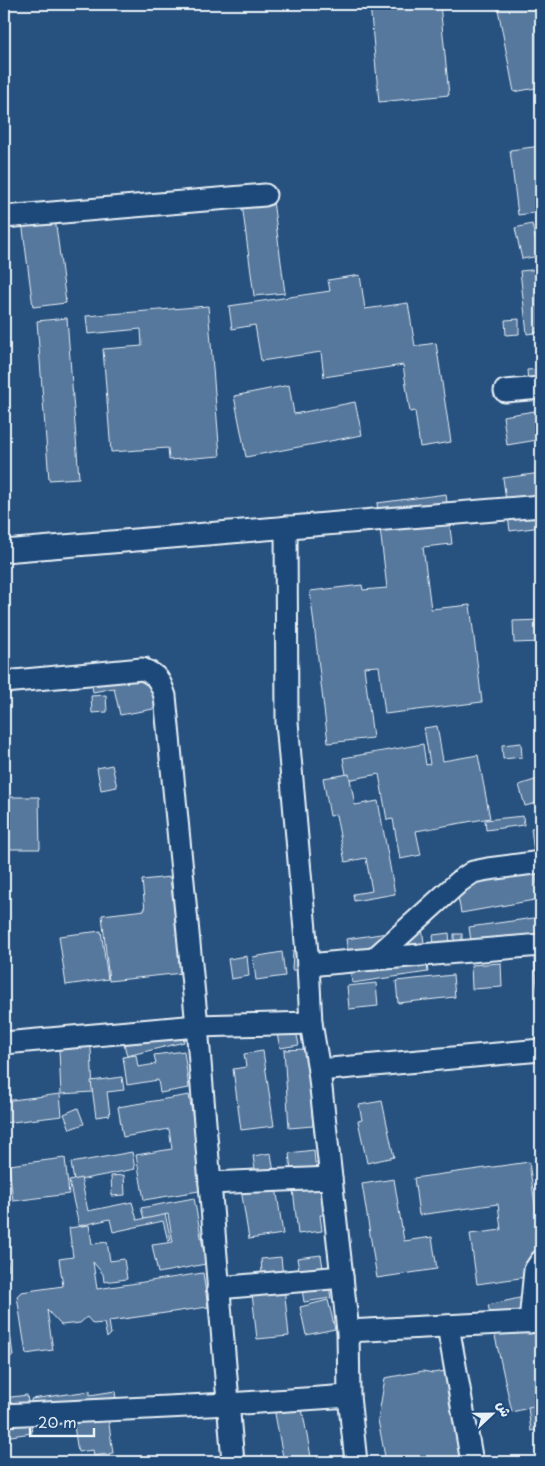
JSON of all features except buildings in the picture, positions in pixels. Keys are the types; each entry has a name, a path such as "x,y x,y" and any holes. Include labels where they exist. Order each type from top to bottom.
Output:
{"street":[{"path":"4,217 265,195"},
{"path":"505,391 541,388"},
{"path":"4,550 541,506"},
{"path":"286,527 286,722 308,965 310,1023 319,1070 348,1331 349,1396 356,1462"},
{"path":"4,682 142,669 153,673 160,681 165,696 197,1026 232,1462"},
{"path":"374,959 460,881 473,872 541,862"},
{"path":"308,965 541,946"},
{"path":"4,1043 197,1026 310,1023"},
{"path":"319,1070 541,1050"},
{"path":"210,1183 331,1178"},
{"path":"348,1331 536,1321 535,1270 541,1262"},
{"path":"218,1288 342,1277"},
{"path":"448,1326 472,1462"},
{"path":"4,1415 349,1396"}]}
